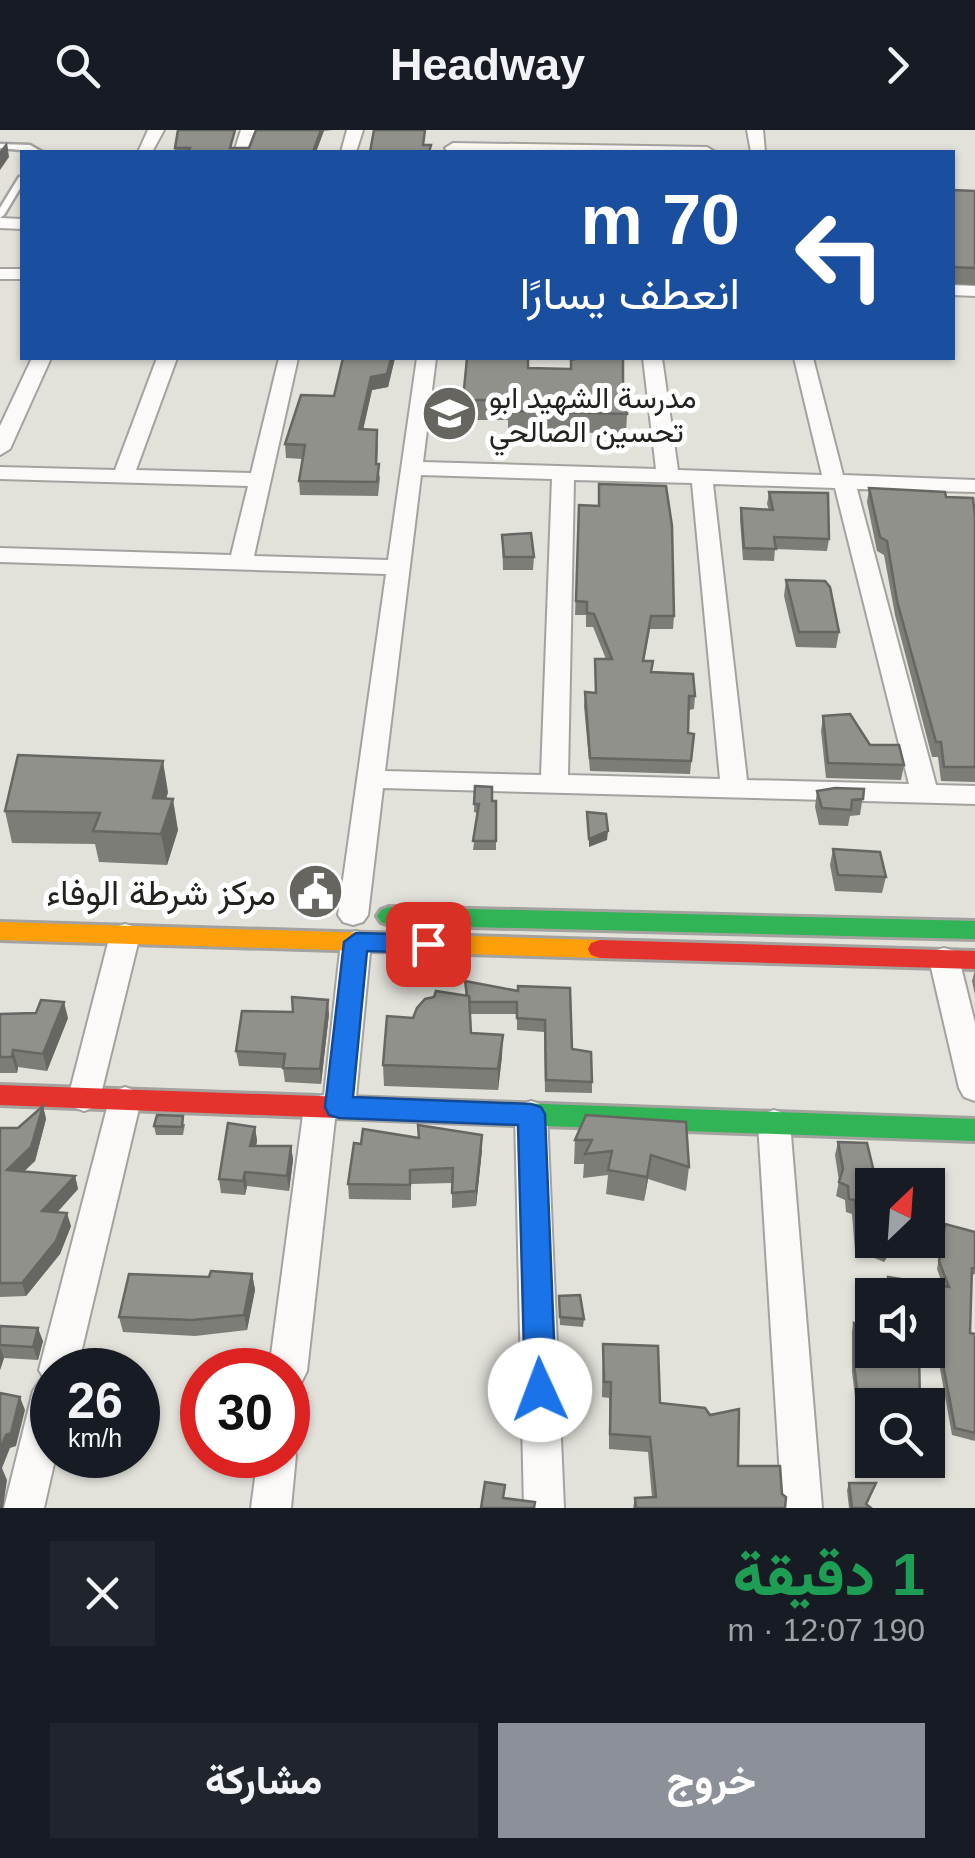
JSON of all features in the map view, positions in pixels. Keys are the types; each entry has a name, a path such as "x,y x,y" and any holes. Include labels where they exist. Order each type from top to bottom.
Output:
{"street":[{"path":"456,130 453,150 644,150 642,130"},
{"path":"0,449 40,360"},
{"path":"123,476 166,360"},
{"path":"241,562 289,360"},
{"path":"292,1348 329,1107 348,924 426,360"},
{"path":"653,360 668,476"},
{"path":"805,360 925,793"},
{"path":"412,468 975,486"},
{"path":"0,473 262,480"},
{"path":"554,784 563,473"},
{"path":"702,478 734,790"},
{"path":"0,554 398,567"},
{"path":"371,779 975,795"},
{"path":"642,920 658,931 654,946 644,950"},
{"path":"0,931 125,935 348,924 642,920 975,930"},
{"path":"729,954 720,940 726,926 734,922"},
{"path":"348,924 644,950 960,960 975,1088"},
{"path":"84,1098 125,935"},
{"path":"0,1096 975,1130"},
{"path":"63,1348 124,1100"},
{"path":"531,1114 544,1508"},
{"path":"774,1123 802,1508"},
{"path":"24,1508 31,1478"},
{"path":"271,1508 274,1478"}],"lane":[{"path":"0,146 35,150"},
{"path":"0,215 20,182"}],"building":[{"path":"178,130 235,130 230,148 249,148 256,130 321,130 314,150 175,148"},
{"path":"374,130 425,130 423,145 431,145 430,150 370,150"},
{"path":"955,190 975,191 975,268 955,267"},
{"path":"343,360 390,360 387,374 371,377 359,429 377,430 377,482 299,481 305,445 285,444 301,395 334,396"},
{"path":"467,360 528,360 528,368 571,369 571,360 623,360 627,414 508,411 509,400 463,400"},
{"path":"599,484 666,486 672,526 674,616 651,616 643,661 653,661 651,672 693,674 695,696 689,696 688,733 694,734 691,761 590,758 585,692 596,693 595,659 612,659 594,614 587,613 587,602 576,601 579,505 599,506"},
{"path":"869,488 945,492 946,497 973,498 975,767 944,767 941,742 936,742 897,601 887,541 880,537"},
{"path":"769,492 828,493 829,539 774,537 776,549 744,548 741,508 773,510"},
{"path":"531,533 534,557 504,557 502,535"},
{"path":"786,580 825,581 830,587 839,632 799,632"},
{"path":"850,714 870,745 899,745 904,765 828,763 823,716"},
{"path":"18,755 163,761 153,798 173,799 161,834 93,831 100,813 5,811"},
{"path":"475,786 492,787 496,841 473,841 479,804 474,804"},
{"path":"864,789 863,799 852,800 851,810 822,808 817,791"},
{"path":"587,812 606,814 608,831 589,839"},
{"path":"833,849 880,852 886,877 838,875"},
{"path":"465,981 518,991 518,986 570,988 572,1049 591,1052 592,1082 546,1080 545,1020 517,1018 517,1002 470,1002"},
{"path":"436,991 469,996 471,1033 503,1035 498,1069 383,1065 387,1016 413,1018 417,1008 425,999 434,997"},
{"path":"292,997 328,1000 320,1069 283,1068 285,1054 236,1051 242,1011 293,1012"},
{"path":"41,1000 64,1002 43,1054 13,1050 12,1057 0,1057 0,1014 36,1013"},
{"path":"43,1106 31,1147 7,1170 75,1176 42,1211 67,1213 56,1241 22,1283 0,1283 0,1128 18,1128"},
{"path":"157,1115 183,1116 182,1127 154,1126"},
{"path":"586,1115 686,1122 689,1167 651,1155 647,1177 608,1170 612,1151 585,1154 592,1140 575,1140"},
{"path":"228,1123 255,1127 250,1146 291,1146 287,1176 245,1172 243,1181 219,1179"},
{"path":"418,1125 482,1135 476,1191 452,1193 453,1168 410,1170 410,1185 348,1184 354,1143 361,1144 363,1129 419,1138"},
{"path":"838,1142 867,1143 873,1168 855,1168 855,1200 849,1199 848,1186 839,1182 843,1169"},
{"path":"945,1224 975,1232 970,1333 975,1334 975,1433 955,1428 944,1368 945,1286 949,1287 939,1261 945,1258"},
{"path":"211,1271 252,1274 244,1315 192,1320 119,1317 129,1274 209,1277"},
{"path":"580,1295 584,1319 560,1317 559,1296"},
{"path":"854,1323 855,1368 919,1368 920,1388 857,1388 854,1364"},
{"path":"0,1326 38,1328 33,1347 0,1345"},
{"path":"603,1344 658,1346 660,1403 705,1408 710,1415 739,1409 738,1466 780,1466 785,1508 636,1508 635,1498 656,1497 650,1437 610,1434 611,1382 604,1382"},
{"path":"0,1393 20,1397 11,1433 0,1449"},
{"path":"485,1482 505,1485 503,1498 535,1502 534,1508 481,1508"},
{"path":"849,1483 876,1483 866,1504 871,1508 852,1508"}],"traffic: fast":[{"path":"389,916 975,930"},
{"path":"517,1114 975,1130"}],"traffic: slow":[{"path":"0,931 600,949"}],"traffic: jam":[{"path":"600,949 975,960"},
{"path":"0,1095 517,1114"}],"place":[{"name":"مدرسة الشهيد ابو تحسين الصالحي","path":"450,414"},
{"name":"مركز شرطة الوفاء","path":"315,892"}],"route":[{"path":"428,944 356,942 339,1107 531,1114 540,1390"}]}
